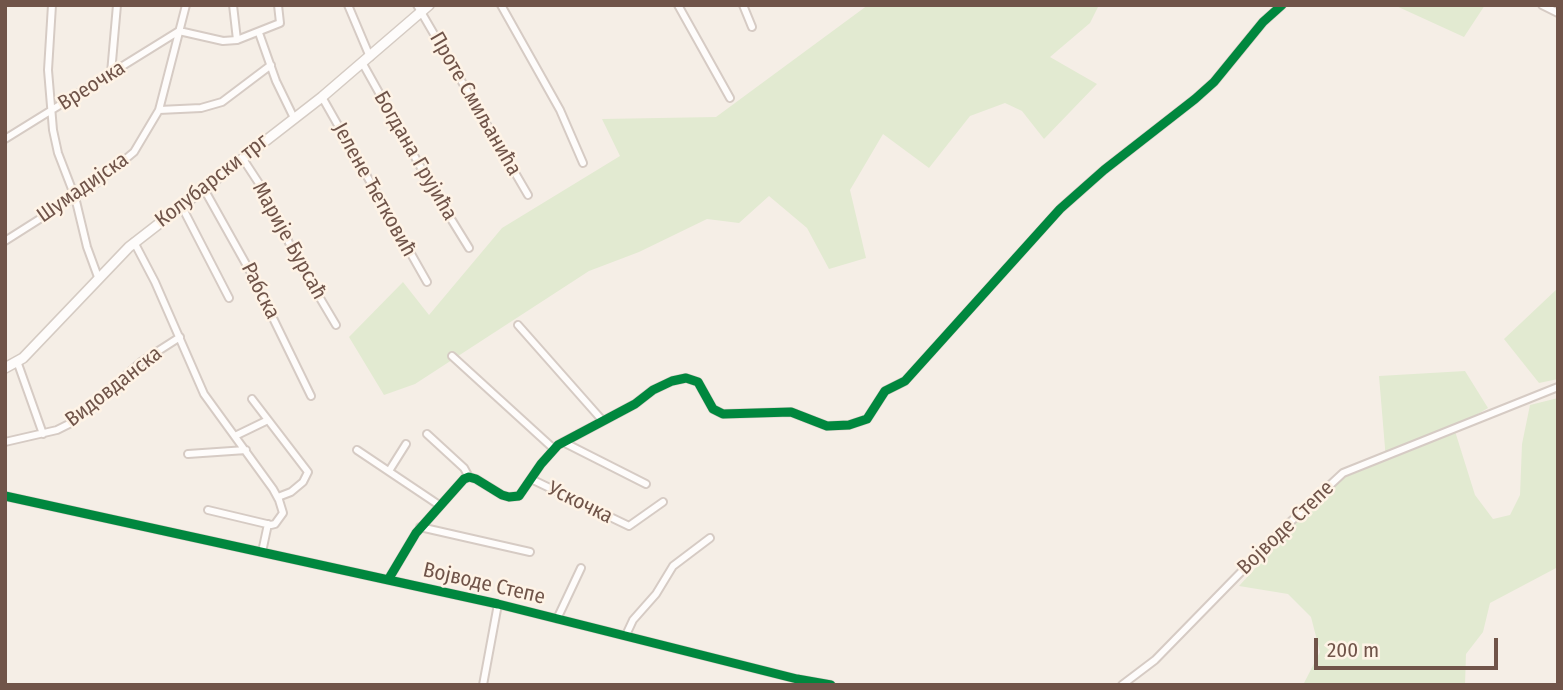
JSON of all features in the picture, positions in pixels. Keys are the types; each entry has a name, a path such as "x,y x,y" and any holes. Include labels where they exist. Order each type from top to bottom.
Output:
{"street":[{"path":"52,5 48,70 50,113 58,153 75,197 87,247 98,277"},
{"path":"111,73 117,5"},
{"name":"Шумадијска","path":"5,241 107,175 134,152 159,110 186,5"},
{"path":"233,5 237,40"},
{"path":"179,32 223,41 237,40 259,33 281,21 278,5"},
{"name":"Богдана Грујића","path":"348,5 366,61 469,248"},
{"name":"Колубарски трг","path":"5,368 18,361 134,242 322,97 366,61 419,9 429,5"},
{"path":"501,5 560,110 583,163"},
{"path":"678,5 730,98"},
{"path":"743,5 752,27"},
{"path":"427,433 464,468 469,477 509,497 519,496 541,464 563,442 672,381 686,378 698,382 713,409 723,414 792,412 827,426 849,425 867,419 885,391 905,381 1060,209 1214,82 1263,22 1282,5"},
{"path":"1542,5 1558,13"},
{"name":"Проте Смиљанића","path":"419,9 528,195"},
{"name":"Вреочка","path":"5,139 179,32"},
{"path":"259,33 276,81 294,118"},
{"path":"159,110 201,108 222,102 271,65"},
{"name":"Јелене Ћетковић","path":"322,97 427,282"},
{"name":"Марије Бурсаћ","path":"243,159 262,188 298,261 336,325"},
{"name":"Рабска","path":"204,189 251,273 311,396"},
{"path":"181,205 229,298"},
{"path":"134,242 155,282 204,394 278,498 283,513 275,524 270,524 208,510"},
{"path":"518,325 602,420"},
{"name":"Видовданска","path":"5,442 57,430 71,423 141,362 180,337"},
{"path":"452,356 554,449"},
{"path":"18,361 43,434"},
{"name":"Војводе Степе","path":"1122,685 1155,660 1286,526 1343,473 1558,387"},
{"path":"252,399 308,472 303,482 278,498"},
{"path":"235,436 268,420"},
{"path":"563,442 646,484"},
{"path":"389,471 406,444"},
{"path":"188,454 246,450"},
{"path":"357,450 439,505"},
{"path":"388,580 420,527 462,481 469,477"},
{"name":"Ускочка","path":"531,479 629,526 663,502"},
{"name":"Војводе Степе","path":"5,496 498,604 797,679 831,685"},
{"path":"262,552 270,524"},
{"path":"420,527 530,552"},
{"path":"626,635 633,620 656,594 673,566 710,538"},
{"path":"557,620 581,568"},
{"path":"483,685 498,604"}],"green space":[{"path":"868,5 1099,5 1090,23 1050,57 1097,84 1044,139 1022,111 1005,103 970,116 929,168 883,134 850,190 866,258 829,269 807,228 769,196 739,223 707,219 639,252 589,271 415,384 384,395 349,337 403,282 429,315 502,228 620,156 602,119 716,117"},
{"path":"1394,5 1485,5 1464,37"},
{"path":"1558,288 1558,379 1539,383 1504,339"},
{"path":"1465,371 1488,408 1454,428 1475,495 1493,519 1510,515 1520,495 1522,444 1530,405 1558,398 1558,567 1490,603 1483,632 1466,654 1465,685 1303,685 1320,652 1311,617 1288,594 1239,586 1342,473 1386,460 1379,376"}],"cycle path":[{"path":"388,580 416,533 464,479 476,479 502,495 519,496 558,445 672,381 686,378 698,382 713,409 723,414 791,412 827,426 849,425 867,419 885,391 905,381 1060,209 1214,82 1263,22 1282,5"},
{"path":"5,496 498,604 797,679 831,685"}]}
